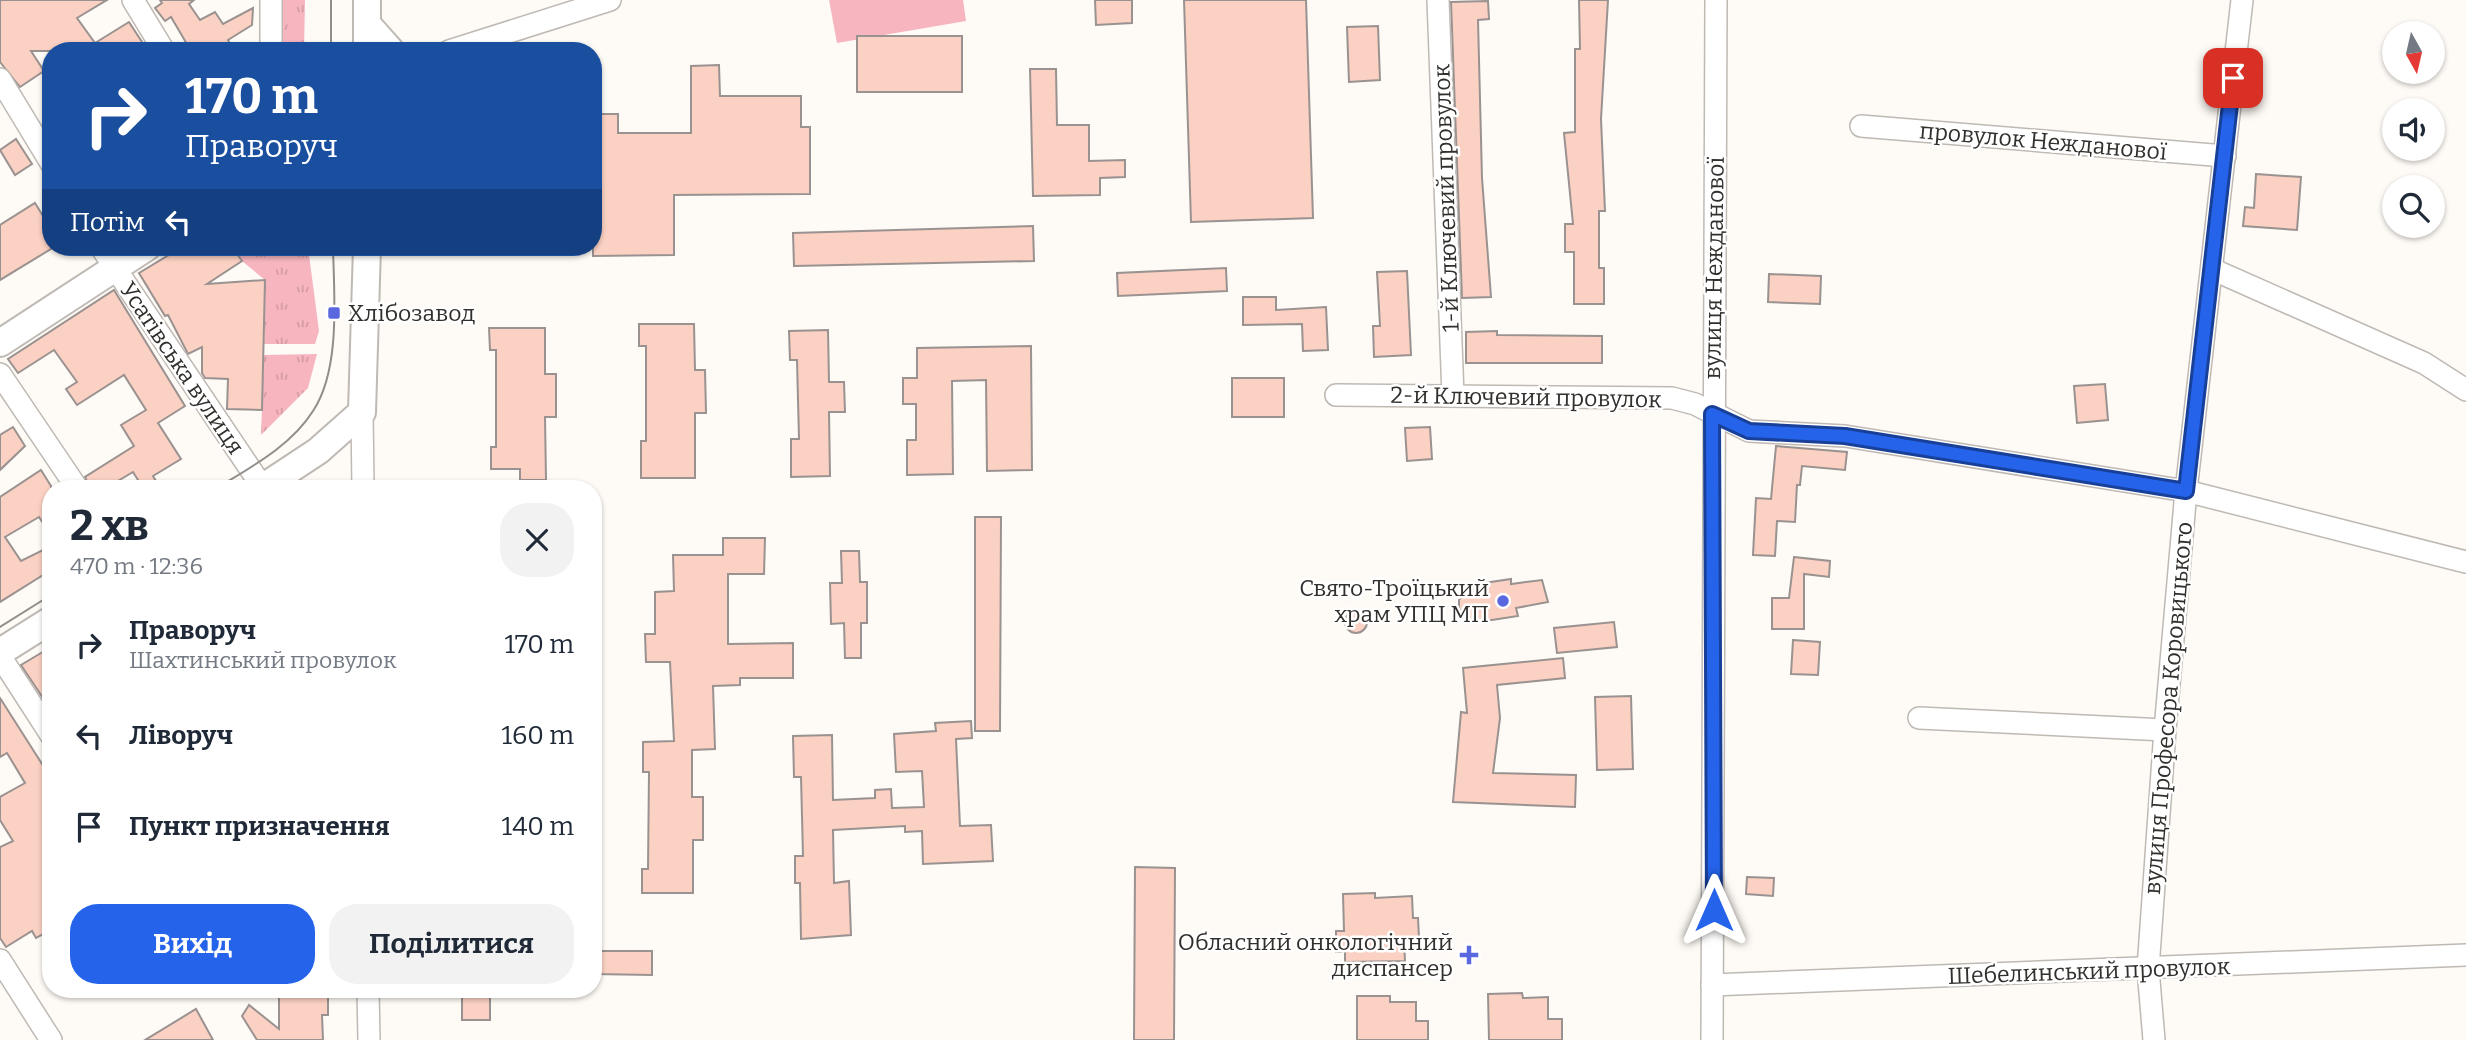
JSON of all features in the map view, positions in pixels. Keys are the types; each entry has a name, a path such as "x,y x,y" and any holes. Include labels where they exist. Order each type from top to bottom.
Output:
{"main road":[{"path":"367,12 367,42"},
{"path":"367,12 385,42"},
{"path":"275,480 318,451 362,412 367,256"},
{"path":"0,343 108,258"},
{"path":"0,654 42,626"}],"street":[{"path":"133,0 159,42"},
{"path":"271,0 271,42"},
{"path":"477,42 610,0"},
{"name":"1-й Ключевий провулок","path":"1438,0 1453,396"},
{"name":"вулиця Нежданової","path":"1712,1040 1712,414 1716,0"},
{"name":"вулиця Професора Коровицького","path":"2154,1040 2148,969 2165,730 2186,491 2214,270 2242,0"},
{"path":"0,79 42,148"},
{"name":"провулок Нежданової","path":"1861,126 2225,156"},
{"name":"Усатівська вулиця","path":"108,258 258,480"},
{"path":"2214,270 2424,363 2466,390"},
{"path":"0,374 72,480"},
{"name":"2-й Ключевий провулок","path":"1336,395 1672,398 1684,400 1749,431 1845,436 2186,491 2466,562"},
{"path":"362,412 363,480"},
{"path":"0,654 42,721"},
{"path":"1919,718 2165,730"},
{"name":"Шебелинський провулок","path":"1712,985 2466,955"},
{"path":"0,960 51,1040"},
{"path":"368,998 369,1040"}],"green space":[{"path":"277,0 305,0 304,42 278,42"},
{"path":"829,0 963,0 966,21 837,43"},
{"path":"239,256 309,256 319,331 315,344 264,344 265,280"},
{"path":"317,354 308,388 261,435 264,355"}],"building":[{"path":"0,0 107,0 77,18 94,42 42,42 42,51 31,51 42,72 20,87 0,62"},
{"path":"160,0 194,0 189,4 200,20 215,12 223,24 253,8 252,25 228,40 229,42 186,42 171,17 165,21 155,8 162,3"},
{"path":"1095,0 1132,0 1132,23 1096,25"},
{"path":"1184,0 1306,0 1313,218 1191,222"},
{"path":"1579,0 1608,0 1601,119 1605,211 1599,211 1599,268 1604,268 1604,304 1574,304 1574,252 1565,252 1565,224 1573,224 1564,133 1575,132 1575,49 1580,49"},
{"path":"1488,1 1489,19 1478,20 1482,178 1491,297 1462,298 1451,2"},
{"path":"129,22 142,42 97,42"},
{"path":"1378,26 1380,80 1349,82 1347,27"},
{"path":"857,36 962,36 962,92 857,92"},
{"path":"719,65 720,96 801,96 801,127 810,127 810,194 674,195 674,255 602,256 602,114 618,114 618,133 691,133 691,66"},
{"path":"1030,69 1056,69 1057,125 1089,125 1089,161 1125,160 1125,177 1100,178 1100,195 1033,196"},
{"path":"16,139 32,164 15,175 0,150"},
{"path":"2256,174 2301,177 2297,230 2243,226 2245,207 2254,208"},
{"path":"35,203 42,214 42,254 0,280 0,225"},
{"path":"1033,226 1034,261 794,266 793,233"},
{"path":"167,256 238,256 242,261 207,284 265,280 262,410 227,409 228,379 205,378 202,373 202,347 188,354 168,315 165,316 139,273"},
{"path":"1226,268 1227,291 1118,296 1117,273"},
{"path":"1407,271 1411,355 1374,357 1373,326 1380,326 1377,272"},
{"path":"1769,274 1821,276 1820,304 1768,302"},
{"path":"114,290 185,406 158,423 181,459 153,476 155,480 138,480 133,472 120,480 86,480 85,477 134,446 121,425 146,410 124,375 77,405 66,389 77,382 54,350 18,373 8,359"},
{"path":"1243,297 1276,297 1276,310 1326,307 1328,350 1303,351 1302,324 1243,325"},
{"path":"639,324 694,324 695,370 705,370 706,413 695,413 695,478 641,478 641,441 646,441 646,346 639,346"},
{"path":"489,328 545,328 545,374 556,374 556,417 545,417 546,480 520,480 520,469 491,469 491,447 496,447 496,350 490,350"},
{"path":"828,330 829,382 844,382 845,412 829,412 830,476 791,477 791,439 799,439 797,360 790,360 789,331"},
{"path":"1497,331 1497,335 1602,336 1602,363 1466,363 1466,332"},
{"path":"1031,346 1032,470 987,471 986,380 952,381 953,474 907,475 907,440 916,440 916,404 903,404 903,378 917,378 917,348"},
{"path":"1232,378 1284,378 1284,417 1232,417"},
{"path":"2105,384 2108,420 2077,423 2074,386"},
{"path":"13,427 25,446 0,470 0,435"},
{"path":"1430,427 1432,459 1407,461 1405,428"},
{"path":"1776,446 1847,452 1845,470 1802,466 1800,485 1797,485 1795,522 1777,521 1775,556 1753,555 1756,498 1771,499"},
{"path":"41,470 47,480 42,480 42,522 39,517 5,537 21,561 42,550 42,576 0,602 0,497"},
{"path":"975,517 1001,517 1000,731 975,731"},
{"path":"723,538 765,538 764,574 728,574 728,644 793,643 793,678 740,678 740,685 713,686 715,749 692,750 692,797 703,797 703,840 693,840 693,893 642,893 642,869 648,869 649,772 643,772 643,742 674,741 670,662 646,662 645,634 655,634 655,592 674,591 673,555 723,555"},
{"path":"841,551 859,551 860,582 867,582 867,623 861,623 861,658 845,658 844,623 831,624 830,583 842,583"},
{"path":"1794,557 1830,561 1829,577 1804,574 1804,629 1772,629 1772,598 1789,598"},
{"name":"Свято-Троїцький храм УПЦ МП","path":"1511,579 1511,584 1542,580 1548,602 1516,608 1518,616 1468,621 1467,615 1459,609 1459,600 1471,585"},
{"path":"1356,611 1364,614 1367,622 1364,630 1356,633 1348,630 1345,622 1348,614"},
{"path":"1614,622 1617,647 1557,653 1554,628"},
{"path":"1793,640 1820,642 1818,675 1791,674"},
{"path":"42,652 42,696 21,665"},
{"path":"1563,658 1565,678 1497,685 1500,718 1493,773 1576,775 1575,807 1453,802 1461,712 1467,713 1463,668"},
{"path":"1631,696 1633,769 1597,770 1595,697"},
{"path":"0,698 42,764 42,935 36,938 32,931 6,947 0,938 0,847 13,841 0,820 0,797 25,783 7,753 0,757"},
{"path":"971,721 972,738 956,739 960,826 991,825 993,861 923,864 922,831 905,832 905,826 833,830 834,883 849,881 851,935 801,939 800,883 795,883 795,856 803,856 801,777 794,777 793,736 832,735 833,800 875,798 875,790 891,789 892,808 924,807 922,771 896,772 894,734 936,731 935,723"},
{"path":"1135,867 1175,868 1174,1040 1134,1040"},
{"path":"1747,877 1774,878 1773,896 1746,894"},
{"path":"1375,893 1375,898 1412,896 1413,918 1418,918 1419,938 1404,939 1405,961 1345,962 1345,951 1336,952 1336,931 1344,931 1343,894"},
{"path":"602,951 652,951 652,975 602,974"},
{"path":"1522,993 1523,998 1548,997 1548,1019 1562,1019 1562,1040 1489,1040 1488,994"},
{"path":"1357,996 1390,996 1390,1002 1416,1002 1416,1021 1428,1021 1428,1040 1357,1040"},
{"path":"279,998 328,998 328,1015 322,1015 323,1040 257,1040 242,1016 249,1005 279,1029"},
{"path":"462,998 490,998 490,1020 462,1020"},
{"path":"196,1009 213,1040 145,1040"}],"tram line":[{"path":"331,0 331,42"},
{"path":"230,480 270,455 293,435 313,411 322,394 328,374 334,331 333,256"},
{"path":"0,627 42,601"}],"place":[{"name":"Хлібозавод","path":"334,313"},
{"name":"Свято-Троїцький храм УПЦ МП","path":"1503,601"},
{"name":"Обласний онкологічний диспансер","path":"1469,955"}],"route":[{"path":"1714,910 1712,414 1749,431 1845,436 2186,491 2214,270 2233,78"}]}
